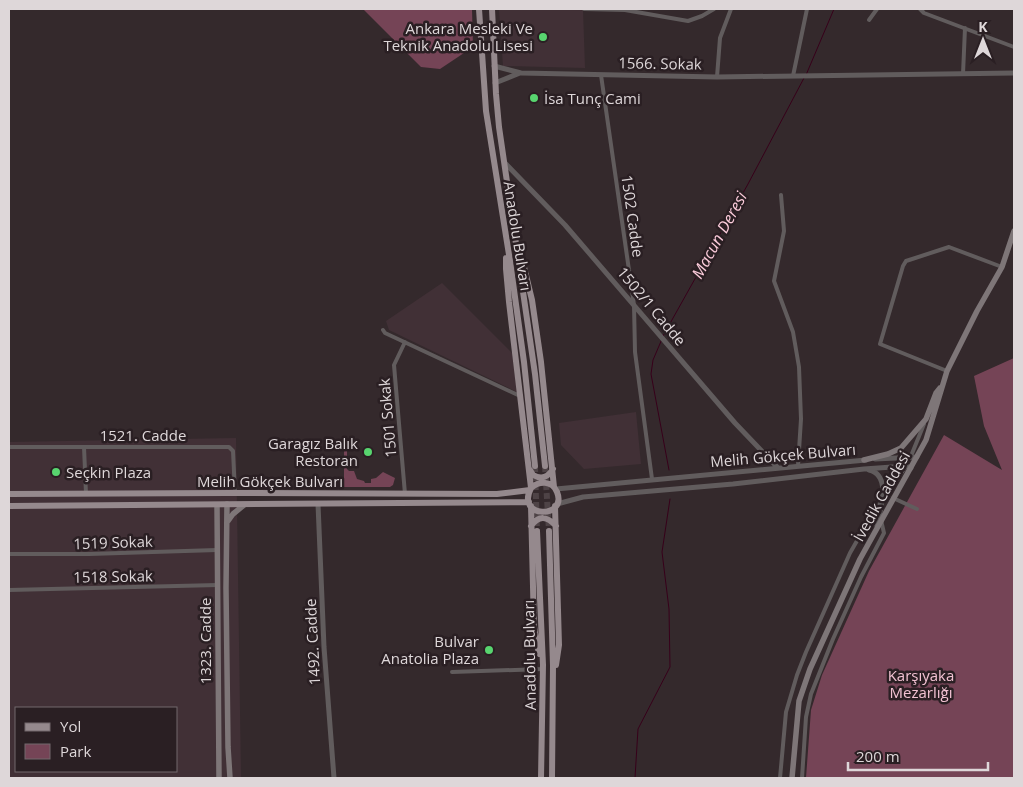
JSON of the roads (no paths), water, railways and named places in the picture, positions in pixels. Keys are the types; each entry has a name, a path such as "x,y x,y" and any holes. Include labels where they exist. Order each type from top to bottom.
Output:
{"main road":[{"name":"Anadolu Bulvarı","path":"479,9 486,111 528,394 532,466"},
{"name":"Anadolu Bulvarı","path":"492,9 495,83 535,374 545,466"},
{"name":"İvedik Caddesi","path":"792,778 797,714 802,691 860,559 931,427 947,371 977,311 1002,267 1014,234"},
{"path":"507,244 506,269 520,396 533,475 541,478 547,476 553,469"},
{"path":"518,249 532,300 543,372 555,488 558,494 556,526 559,645 553,684"},
{"path":"864,460 888,454 901,448 926,419 936,393 943,384"},
{"path":"531,489 532,466"},
{"path":"543,667 534,627 530,504 528,494 534,485 542,482 555,488"},
{"name":"Melih Gökçek Bulvarı","path":"9,494 497,494 531,489"},
{"path":"217,493 217,504"},
{"path":"227,493 228,753 230,778"},
{"name":"1323. Cadde","path":"217,504 219,778"},
{"path":"530,504 538,512 549,511 556,505"},
{"name":"Melih Gökçek Bulvarı","path":"9,506 530,504"},
{"path":"227,523 233,514 244,505"},
{"path":"531,527 540,518 545,517 556,526"},
{"name":"Anadolu Bulvarı","path":"538,531 543,667 541,778"},
{"name":"Anadolu Bulvarı","path":"548,531 553,684 552,778"},
{"path":"219,753 228,753"}],"street":[{"path":"584,9 625,10 688,21 714,9"},
{"path":"717,77 720,38 731,9"},
{"path":"796,76 808,9"},
{"path":"869,20 877,9"},
{"path":"920,9 924,13 1014,47"},
{"path":"963,74 965,28"},
{"path":"494,66 521,73"},
{"path":"495,83 521,73"},
{"name":"1566. Sokak","path":"521,73 717,77 1014,73"},
{"name":"1502 Cadde","path":"601,75 634,305 635,352 652,479"},
{"name":"1502/1 Cadde","path":"505,163 566,224 735,423 778,468"},
{"path":"781,195 784,231 774,281 793,332 799,367 800,419 798,466"},
{"path":"947,371 880,344 906,261 949,248 1002,267"},
{"path":"383,330 385,333 520,396"},
{"name":"1501 Sokak","path":"404,342 394,365 405,494"},
{"path":"914,457 926,419"},
{"name":"1521. Cadde","path":"9,447 229,447 233,451 235,493"},
{"path":"84,447 86,494"},
{"name":"Melih Gökçek Bulvarı","path":"555,488 914,457"},
{"path":"780,778 786,712 797,675 850,553 880,503 908,467"},
{"name":"Melih Gökçek Bulvarı","path":"556,505 582,497 734,484 864,469 908,467"},
{"path":"864,469 875,471 879,475 882,490 877,527"},
{"path":"652,479 652,491"},
{"path":"893,498 916,509"},
{"name":"1492. Cadde","path":"318,504 324,647 334,778"},
{"path":"802,778 806,718 810,694 861,577 884,533 881,520"},
{"name":"1519 Sokak","path":"9,554 89,554 217,550"},
{"name":"1518 Sokak","path":"9,590 218,585"},
{"path":"452,672 543,667"}],"waterway":[{"name":"Macun Deresi","path":"806,75 834,9"},
{"name":"Macun Deresi","path":"663,336 748,184 804,78"},
{"name":"Macun Deresi","path":"662,339 653,360 651,374 669,470"},
{"name":"Macun Deresi","path":"635,778 638,729 670,667 669,609 662,552 670,499"}],"tunnel":[{"path":"535,466 537,531"},
{"path":"545,466 549,531"}],"place":[{"name":"Ankara Mesleki Ve Teknik Anadolu Lisesi","path":"543,37"},
{"name":"İsa Tunç Cami","path":"534,98"},
{"name":"Garagız Balık Restoran","path":"368,452"},
{"name":"Seçkin Plaza","path":"56,472"},
{"name":"Bulvar Anatolia Plaza","path":"489,650"}],"park label":[{"name":"Karşıyaka Mezarlığı","path":"921,684"}]}
